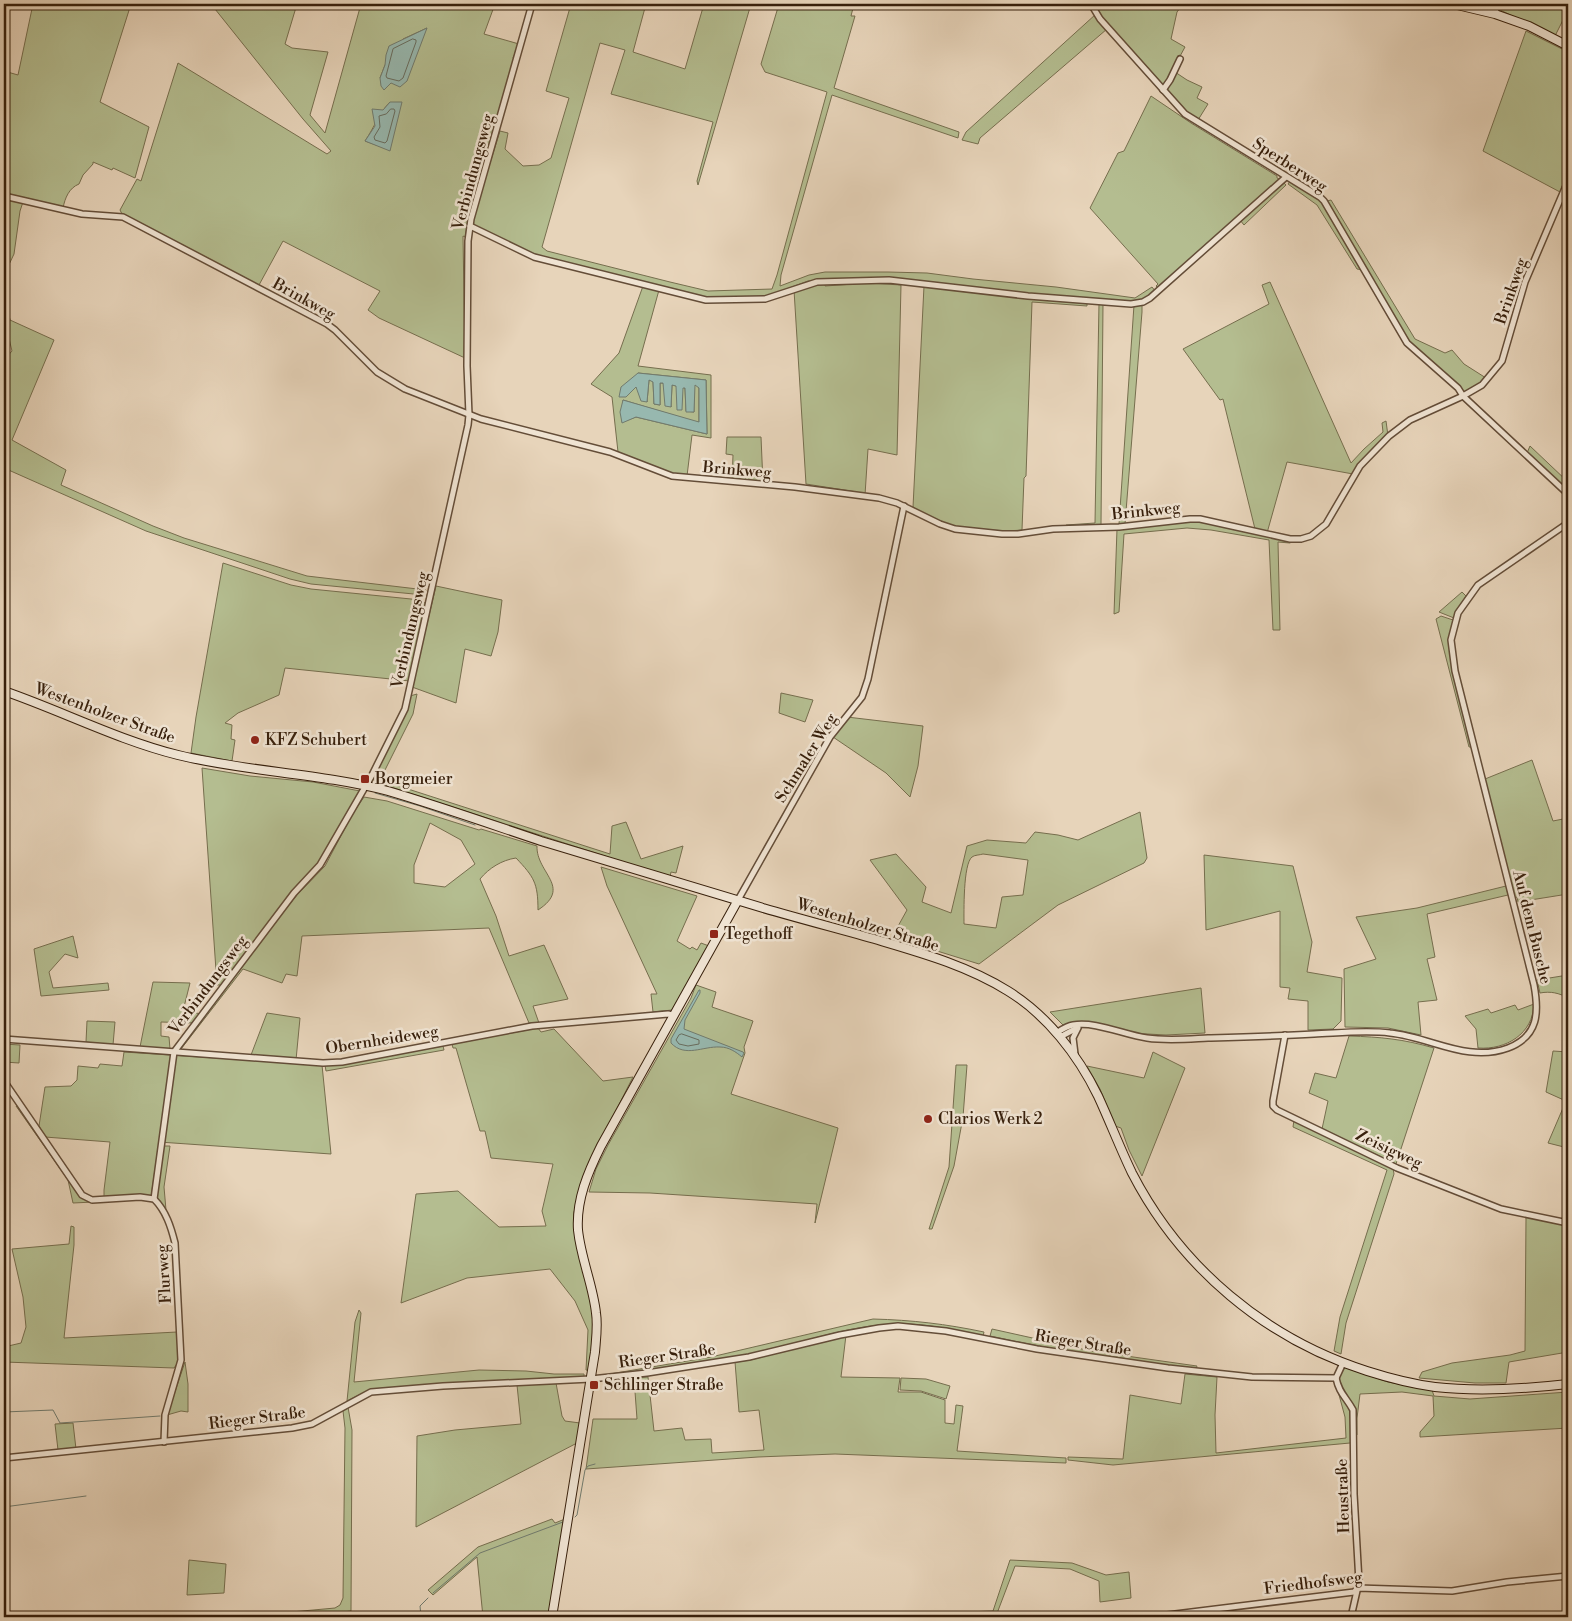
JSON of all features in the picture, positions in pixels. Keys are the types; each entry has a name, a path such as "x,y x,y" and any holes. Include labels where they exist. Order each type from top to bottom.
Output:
{"main road":[{"path":"1453,4 1495,14 1529,26 1568,46"},
{"name":"Westenholzer Straße","path":"4,691 126,739 177,755 230,766 322,777 367,785 670,881 915,951 970,971 1022,1000 1058,1035 1096,1092 1133,1174 1153,1210 1191,1260 1224,1292 1260,1319 1303,1345 1343,1363 1388,1377 1434,1387 1475,1390 1517,1390 1568,1384"},
{"path":"552,1617 596,1344 596,1314 578,1229 581,1199 590,1166 738,900"}],"street":[{"name":"Verbindungsweg","path":"154,1199 174,1052 294,893 320,865 367,785 405,710 469,415 467,366 468,241 470,226 532,4"},
{"name":"Sperberweg","path":"1091,4 1100,19 1185,114 1324,201 1407,343 1458,388 1463,396"},
{"path":"1495,14 1497,4"},
{"path":"1163,90 1180,59"},
{"path":"470,226 534,257 706,300 765,299 817,282 889,280 1028,296 1131,304 1144,302 1150,298 1286,177"},
{"name":"Brinkweg","path":"4,196 82,214 119,216 327,324 377,372 405,388 493,423 610,452 672,476 852,494 888,500 955,529 1002,534 1018,534 1053,529 1119,527 1190,519 1290,539 1301,539 1311,536 1326,524 1360,466 1389,436 1410,420 1463,396 1482,385 1502,361 1525,282 1568,181"},
{"path":"1463,396 1568,494"},
{"name":"Schmaler Weg","path":"738,900 830,737 864,694 904,506"},
{"name":"Auf dem Busche","path":"1080,1026 1091,1025 1127,1034 1164,1039 1389,1033 1406,1035 1458,1051 1472,1053 1489,1053 1517,1044 1527,1035 1536,1017 1538,1004 1455,671 1452,640 1458,613 1478,585 1568,522"},
{"name":"Obernheideweg","path":"4,1040 305,1062 342,1062 532,1026 674,1015"},
{"path":"1058,1035 1080,1026"},
{"path":"1077,1062 1073,1038 1080,1026"},
{"name":"Zeisigweg","path":"1285,1035 1273,1101 1273,1106 1277,1110 1397,1168 1501,1209 1568,1223"},
{"path":"4,1081 82,1195 92,1200 140,1197 154,1199"},
{"name":"Flurweg","path":"154,1199 172,1227 175,1243 181,1360 165,1415 164,1442"},
{"name":"Rieger Straße","path":"4,1458 284,1429 312,1424 371,1392 443,1386 591,1379 647,1373 749,1357 840,1335 898,1326 946,1331 1037,1349 1168,1368 1252,1377 1336,1378"},
{"path":"1336,1378 1343,1363"},
{"name":"Heustraße","path":"1336,1378 1338,1390 1348,1400 1353,1410 1358,1588 1351,1617"},
{"name":"Friedhofsweg","path":"1151,1617 1354,1592 1358,1588 1452,1591 1507,1582 1568,1576"}],"green space":[{"path":"33,4 131,4 100,102 149,127 135,178 113,168 112,170 93,162 79,184 68,194 63,208 4,193 4,71 18,75"},
{"path":"211,4 297,4 285,44 292,48 328,52 310,115 325,133 361,4 495,4 484,34 519,44 513,58 515,60 465,237 463,236 465,358 379,318 368,310 380,291 283,241 259,285 122,214 120,210 137,179 141,181 178,63 327,154 331,151","holes":["427,28 380,78 385,65 403,39","390,102 390,150 365,141"]},
{"path":"571,4 646,4 633,52 685,69 704,4 751,4 698,185 697,181 713,122 611,94 625,50 600,43 542,247 547,251 708,291 772,289 827,92 765,72 761,64 779,4 854,4 851,16 855,16 834,88 959,132 958,138 832,95 781,275 780,286 809,275 825,272 888,272 927,273 1135,298 1152,287 1156,292 1143,301 1132,303 890,279 808,281 765,297 706,299 536,255 473,226 474,214 500,131 508,133 505,149 523,166 539,165 551,158 569,98 546,91"},
{"path":"1095,4 1183,4 1177,12 1171,39 1185,47 1173,69 1174,71 1163,86 1161,87 1102,17"},
{"path":"1500,4 1568,4 1568,10 1555,36 1500,10"},
{"path":"1096,14 1107,29 980,138 978,144 962,140 966,132"},
{"path":"1526,31 1568,52 1568,172 1560,192 1483,151"},
{"path":"1175,72 1202,87 1197,98 1208,104 1198,120 1188,113 1167,90"},
{"path":"1151,96 1281,180 1159,289 1156,286 1158,284 1090,208 1118,153 1124,151"},
{"path":"1291,180 1323,201 1363,270 1357,269 1317,205 1288,184"},
{"path":"1283,182 1286,185 1244,225 1240,220"},
{"path":"4,198 23,202 14,254 5,273 4,290"},
{"path":"1331,200 1415,339 1445,353 1452,350 1464,364 1486,378 1481,384 1465,393 1408,342 1327,201"},
{"path":"1270,282 1351,463 1383,432 1382,423 1386,421 1388,436 1353,474 1287,462 1267,533 1255,529 1223,399 1220,400 1183,349 1269,304 1262,285"},
{"path":"825,283 825,286 868,283 901,285 897,455 868,449 865,495 806,484 794,290"},
{"path":"643,286 659,290 638,366 711,375 711,438 692,435 687,476 662,471 618,452 612,397 591,384 619,353","holes":["638,373 706,380 707,434 636,417 622,422 623,400 699,423 699,387 694,384 694,412 686,411 685,388 672,385 671,407 663,383 660,383 660,405 654,404 653,381 649,380 647,402 636,387"]},
{"path":"924,286 1028,298 1087,301 1087,306 1032,302 1026,476 1024,478 1022,530 1004,531 957,526 933,519 913,507"},
{"path":"4,290 10,320 54,340 12,440 66,470 61,485 184,538 307,576 426,590 424,595 311,584 290,579 146,531 4,468 4,360 12,351 4,318"},
{"path":"1099,303 1103,304 1101,525 1068,527 1066,525 1095,523"},
{"path":"1142,304 1125,524 1119,524 1134,305"},
{"path":"727,437 761,437 763,483 732,481 733,455 726,454"},
{"path":"1530,446 1568,482 1568,491 1527,453"},
{"path":"1195,521 1293,541 1290,543 1278,542 1280,630 1273,630 1269,540 1211,530 1187,528 1124,534 1119,612 1114,614 1117,529"},
{"path":"223,563 291,585 311,589 421,600 426,604 410,681 285,668 279,695 238,713 225,723 232,725 231,739 235,740 232,761 191,753"},
{"path":"436,586 502,600 498,632 491,656 465,649 456,703 412,687"},
{"path":"1462,592 1466,596 1454,618 1439,612"},
{"path":"1441,616 1453,620 1450,640 1472,747 1469,747 1436,619"},
{"path":"781,693 813,700 805,722 779,713"},
{"path":"417,694 413,714 380,780 610,854 612,826 626,822 641,859 683,846 676,873 671,872 670,877 375,782 374,775 410,696"},
{"path":"847,717 923,726 918,766 910,797 886,773 833,737"},
{"path":"1532,760 1553,821 1568,818 1568,894 1518,902 1517,897 1514,898 1485,779"},
{"path":"202,768 250,776 313,782 360,791 320,864 257,937 221,985 217,985"},
{"path":"364,797 387,801 537,846 538,856 553,887 548,902 538,910 534,881 516,858 496,865 480,879 496,916 509,956 544,945 568,999 533,1006 539,1023 529,1023 489,928 302,936 297,976 286,974 282,983 243,969 181,1049 179,1048 253,949 297,895 325,866 353,813","holes":["430,823 461,840 475,864 445,887 414,883 414,865"]},
{"path":"1140,812 1147,858 1144,863 1058,905 979,964 892,937 907,910 870,860 896,854 926,887 922,902 951,913 967,846 987,840 1026,843 1035,832 1078,840","holes":["983,854 1028,860 1023,895 1002,897 996,928 964,924 967,869 972,857"]},
{"path":"1204,855 1293,866 1312,942 1307,972 1342,978 1341,1021 1333,1029 1308,1030 1308,1001 1288,999 1290,988 1280,987 1280,911 1206,930"},
{"path":"601,867 697,896 677,941 690,949 692,947 697,950 701,943 709,946 672,1010 653,1012 651,994 657,994 607,886"},
{"path":"1506,886 1508,895 1427,914 1435,957 1427,959 1437,1000 1418,1002 1421,1035 1388,1028 1345,1027 1344,969 1376,959 1356,917 1417,908"},
{"path":"73,936 78,958 65,954 49,972 53,988 108,983 109,990 41,996 34,949"},
{"path":"1568,975 1568,998 1555,993 1540,993 1537,980"},
{"path":"153,982 190,983 183,1011 202,1014 194,1023 161,1022 161,1036 169,1037 170,1049 140,1047"},
{"path":"696,985 716,992 712,1007 753,1021 744,1047 745,1053 731,1094 838,1128 815,1223 817,1204 650,1193 589,1192 596,1169 608,1145 691,998"},
{"path":"1201,988 1205,1033 1166,1035 1129,1033 1071,1023 1063,1025 1050,1012"},
{"path":"1534,1004 1529,1024 1516,1038 1498,1046 1478,1048 1476,1029 1465,1016 1488,1009 1491,1013 1515,1005 1518,1010"},
{"path":"267,1013 300,1018 296,1060 251,1055"},
{"path":"87,1021 115,1022 113,1045 86,1042"},
{"path":"538,1028 541,1032 554,1029 603,1081 633,1077 588,1165 574,1212 575,1230 594,1314 590,1371 586,1370 588,1330 575,1301 550,1269 467,1278 401,1303 416,1194 458,1191 499,1227 546,1226 542,1211 553,1164 491,1158 485,1131 480,1131 456,1048 453,1048 452,1044"},
{"path":"1349,1036 1392,1039 1434,1048 1396,1164 1322,1129 1328,1101 1309,1093 1315,1073 1336,1078"},
{"path":"4,1044 20,1045 19,1063 4,1062"},
{"path":"443,1046 444,1050 326,1071 325,1065 343,1064"},
{"path":"1553,1051 1568,1052 1568,1148 1548,1143 1566,1101 1546,1092"},
{"path":"124,1052 322,1065 331,1154 159,1142 151,1197 104,1198 110,1142 45,1137 39,1126 45,1087 71,1086 77,1080 78,1066 98,1068 100,1064 122,1066"},
{"path":"1153,1052 1185,1068 1142,1176 1121,1128 1115,1126 1100,1089 1087,1066 1144,1078"},
{"path":"956,1065 967,1065 963,1117 954,1166 932,1229 929,1229 949,1167"},
{"path":"16,1106 20,1106 82,1196 94,1202 73,1203 68,1180"},
{"path":"1294,1120 1393,1168 1394,1174 1346,1323 1341,1354 1334,1351 1340,1317 1387,1170 1293,1127"},
{"path":"163,1146 170,1146 164,1187 166,1210 156,1199"},
{"path":"1526,1217 1568,1226 1568,1352 1509,1362 1506,1383 1475,1383 1419,1378 1422,1372 1452,1363 1510,1355 1525,1351"},
{"path":"71,1226 74,1227 74,1245 64,1338 177,1332 179,1361 174,1368 4,1362 4,1347 21,1343 26,1327 23,1297 12,1249 69,1244"},
{"path":"359,1310 361,1313 354,1382 479,1370 584,1374 584,1377 371,1389 347,1401 355,1322"},
{"path":"873,1319 929,1323 984,1332 983,1336 940,1327 897,1324 878,1325 840,1332 748,1355 681,1367 610,1374 711,1357"},
{"path":"992,1329 1091,1351 1197,1366 1196,1369 1170,1366 1041,1346 990,1336"},
{"path":"846,1335 841,1377 900,1378 898,1392 921,1392 945,1400 945,1423 954,1424 956,1405 963,1406 957,1451 1066,1458 1066,1463 835,1454 758,1457 586,1469 593,1419 637,1419 634,1378 648,1377 654,1431 682,1428 685,1440 711,1439 712,1453 764,1450 759,1410 739,1412 735,1362 750,1360"},
{"path":"185,1362 188,1384 188,1412 181,1411 167,1415"},
{"path":"1344,1367 1388,1382 1432,1390 1434,1396 1470,1399 1568,1392 1568,1428 1420,1437 1420,1432 1434,1416 1433,1396 1402,1392 1360,1394 1357,1435 1352,1437 1352,1442 1350,1443 1113,1465 1068,1460 1068,1457 1123,1459 1130,1395 1181,1404 1185,1374 1217,1377 1216,1453 1346,1438 1345,1417 1335,1380 1339,1377"},
{"path":"901,1378 926,1379 950,1386 946,1399 921,1391 900,1390"},
{"path":"556,1383 562,1416 565,1421 580,1423 577,1443 416,1527 417,1436 455,1430 521,1424 517,1385"},
{"path":"348,1407 352,1430 351,1611 300,1617 237,1617 335,1608 340,1605 343,1598 345,1428 343,1411"},
{"path":"73,1423 76,1449 58,1450 55,1424"},
{"path":"552,1519 555,1523 565,1519 550,1613 483,1617 477,1557 433,1595 428,1590 478,1547"},
{"path":"189,1560 226,1564 224,1593 187,1595"},
{"path":"1010,1560 1072,1563 1106,1575 1129,1572 1131,1598 1100,1602 1099,1581 1070,1569 1015,1566 996,1616 934,1617 935,1613 993,1611"}],"water":[{"path":"427,28 407,81 400,87 391,83 384,90 381,86 380,78 389,46"},
{"path":"390,102 402,102 390,151 365,141 375,126 372,109 383,110"},
{"path":"638,373 706,380 707,434 636,417 622,423 620,412 623,400 699,422 699,388 695,385 694,412 686,412 685,388 683,388 682,410 677,410 676,386 672,385 671,407 665,406 663,383 660,383 660,405 654,404 653,382 649,380 647,402 641,401 636,387 626,397 619,397 621,387"},
{"path":"699,990 700,993 685,1020 684,1029 743,1052 742,1057 732,1050 723,1047 688,1051 682,1050 671,1043 671,1039"}],"waterway":[{"path":"375,793 475,825"},
{"path":"4,1412 53,1410 60,1423 160,1416"},
{"path":"575,1517 577,1515 585,1470 588,1466 595,1464"},
{"path":"4,1507 86,1496"},
{"path":"433,1593 480,1553 563,1522"},
{"path":"421,1617 420,1606 428,1598"}],"place":[{"name":"KFZ Schubert","path":"255,740"},
{"name":"Borgmeier","path":"365,779"},
{"name":"Tegethoff","path":"714,934"},
{"name":"Clarios Werk 2","path":"928,1119"},
{"name":"Schlinger Straße","path":"594,1385"}]}
